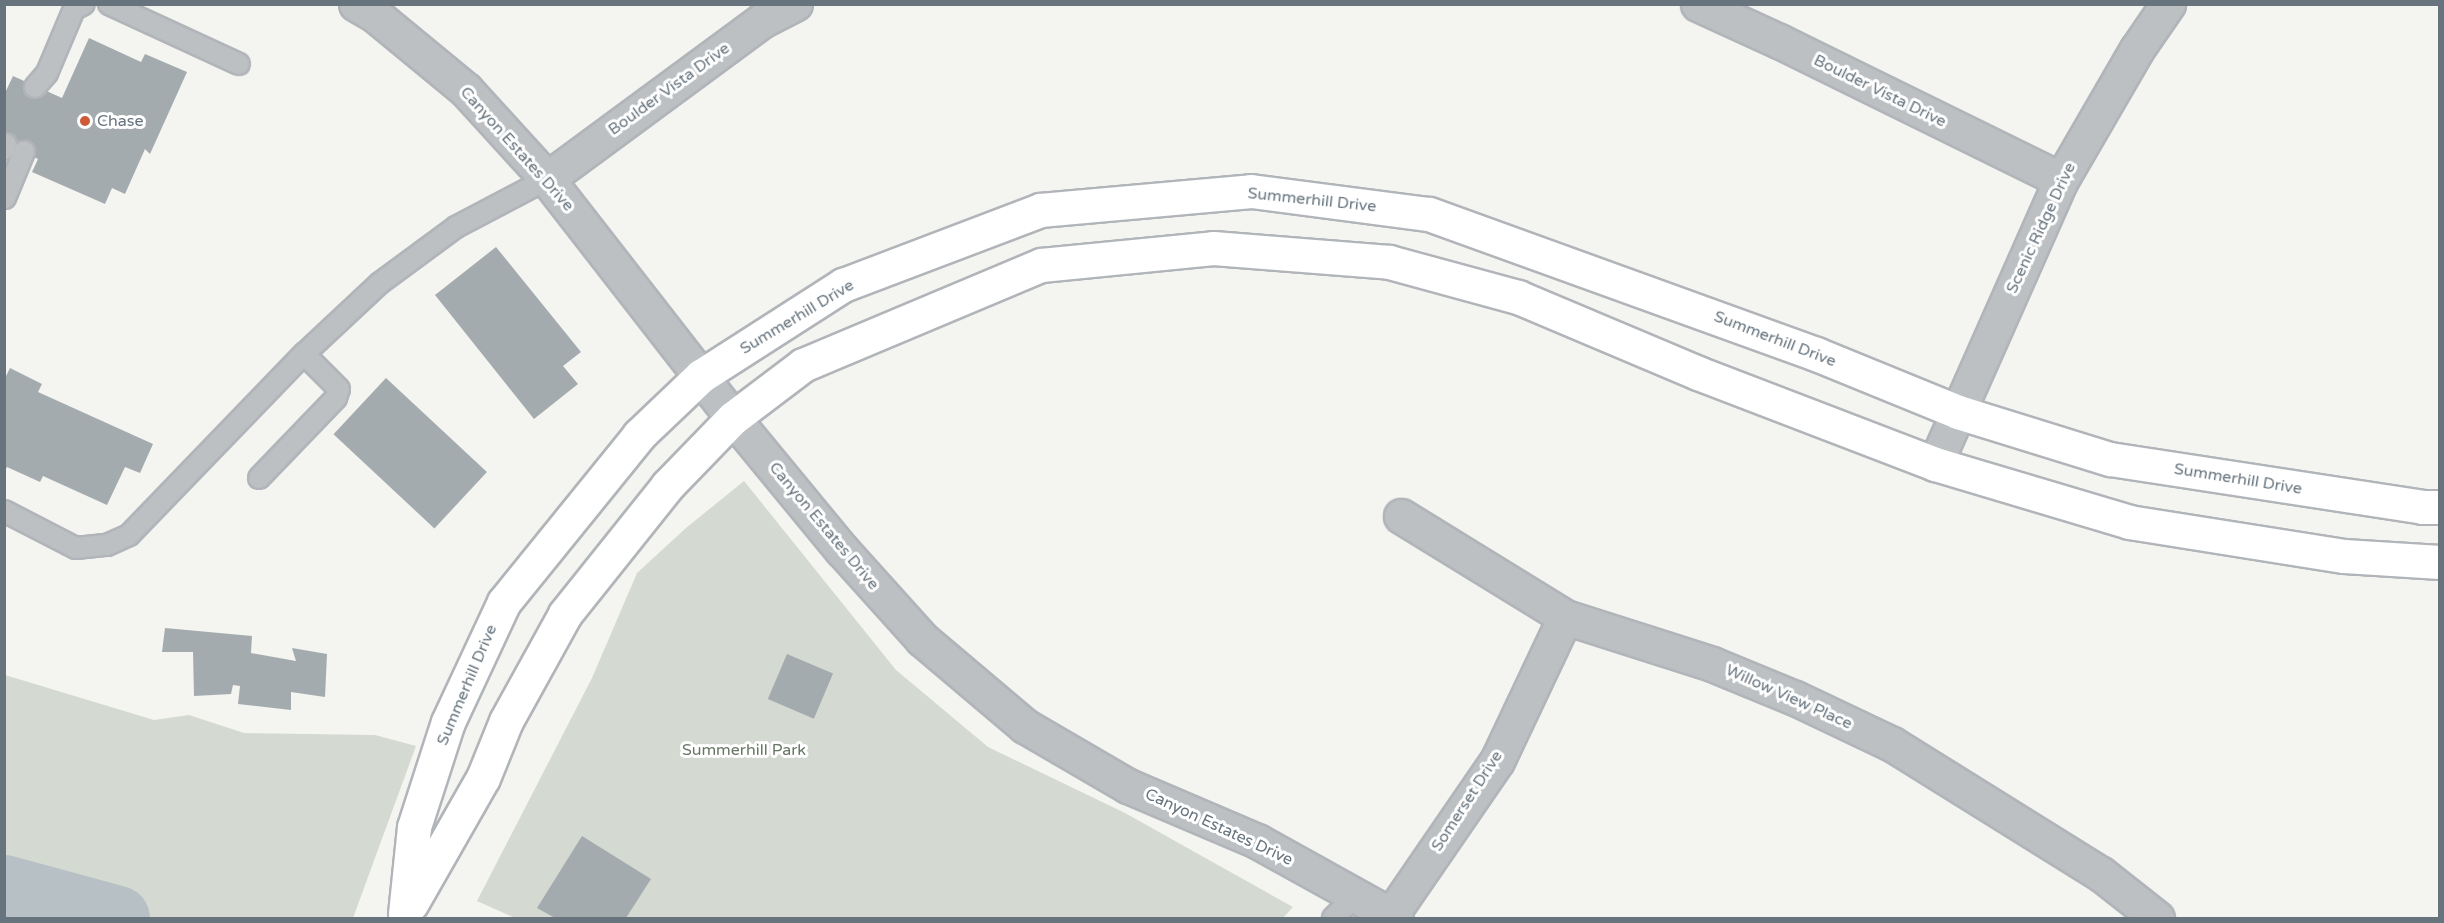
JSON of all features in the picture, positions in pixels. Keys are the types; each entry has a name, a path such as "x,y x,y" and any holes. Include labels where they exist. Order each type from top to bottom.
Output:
{"main road":[{"name":"Summerhill Drive","path":"404,916 414,827 448,722 504,602 639,435 700,376 843,285 1040,210 1251,191 1429,213 1816,354 1958,412 2110,459 2422,507 2439,507"},
{"name":"Summerhill Drive","path":"404,916 483,778 506,721 565,614 667,486 733,418 803,365 1041,265 1213,248 1389,262 1518,297 1698,373 1935,464 2129,522 2344,556 2439,562"}],"street":[{"name":"Canyon Estates Drive","path":"356,4 375,15 466,90 547,179 733,418 842,550 922,639 1025,726 1128,786 1257,841 1394,917"},
{"name":"Boulder Vista Drive","path":"547,179 763,20 795,4"},
{"name":"Boulder Vista Drive","path":"1698,4 1779,41 2061,180"},
{"name":"Scenic Ridge Drive","path":"1935,464 2061,180 2137,49 2169,4"},
{"name":"Willow View Place","path":"1401,516 1565,617 1712,664 1796,698 1892,744 2101,874 2157,918"},
{"name":"Somerset Drive","path":"1394,917 1497,761 1565,617"}],"lane":[{"path":"42,83 74,9 84,4"},
{"path":"109,4 239,64"},
{"path":"5,198 12,148"},
{"path":"4,510 76,548 107,545 129,535 304,354 380,283 447,234 547,179"},
{"path":"259,478 336,398 339,389 304,354"},
{"path":"1333,918 1356,896"}],"green space":[{"name":"Summerhill Park","path":"744,481 896,670 988,747 1125,813 1293,907 1283,918 515,918 477,901 592,678 637,573 686,528"},
{"path":"5,675 154,720 189,715 244,733 375,735 416,746 353,918 5,918"}],"building":[{"name":"Chase","path":"89,38 141,62 145,54 187,72 150,154 145,149 125,194 112,188 105,204 32,172 38,159 4,144 4,95 13,76 62,98"},
{"path":"496,247 581,352 563,366 578,384 534,419 435,295"},
{"path":"10,368 42,384 38,392 153,444 140,473 125,467 107,505 43,476 40,482 7,467 4,472 4,380"},
{"path":"386,378 487,472 434,528 333,434"},
{"path":"165,628 252,636 251,653 296,661 292,648 327,654 325,697 291,692 291,710 238,704 240,686 233,685 231,694 194,696 193,652 162,652"},
{"path":"787,654 833,674 814,719 768,699"},
{"path":"582,836 651,879 626,918 555,918 537,908"}],"waterway":[{"path":"4,887 118,918"}],"place":[{"name":"Chase","path":"85,121"}]}
